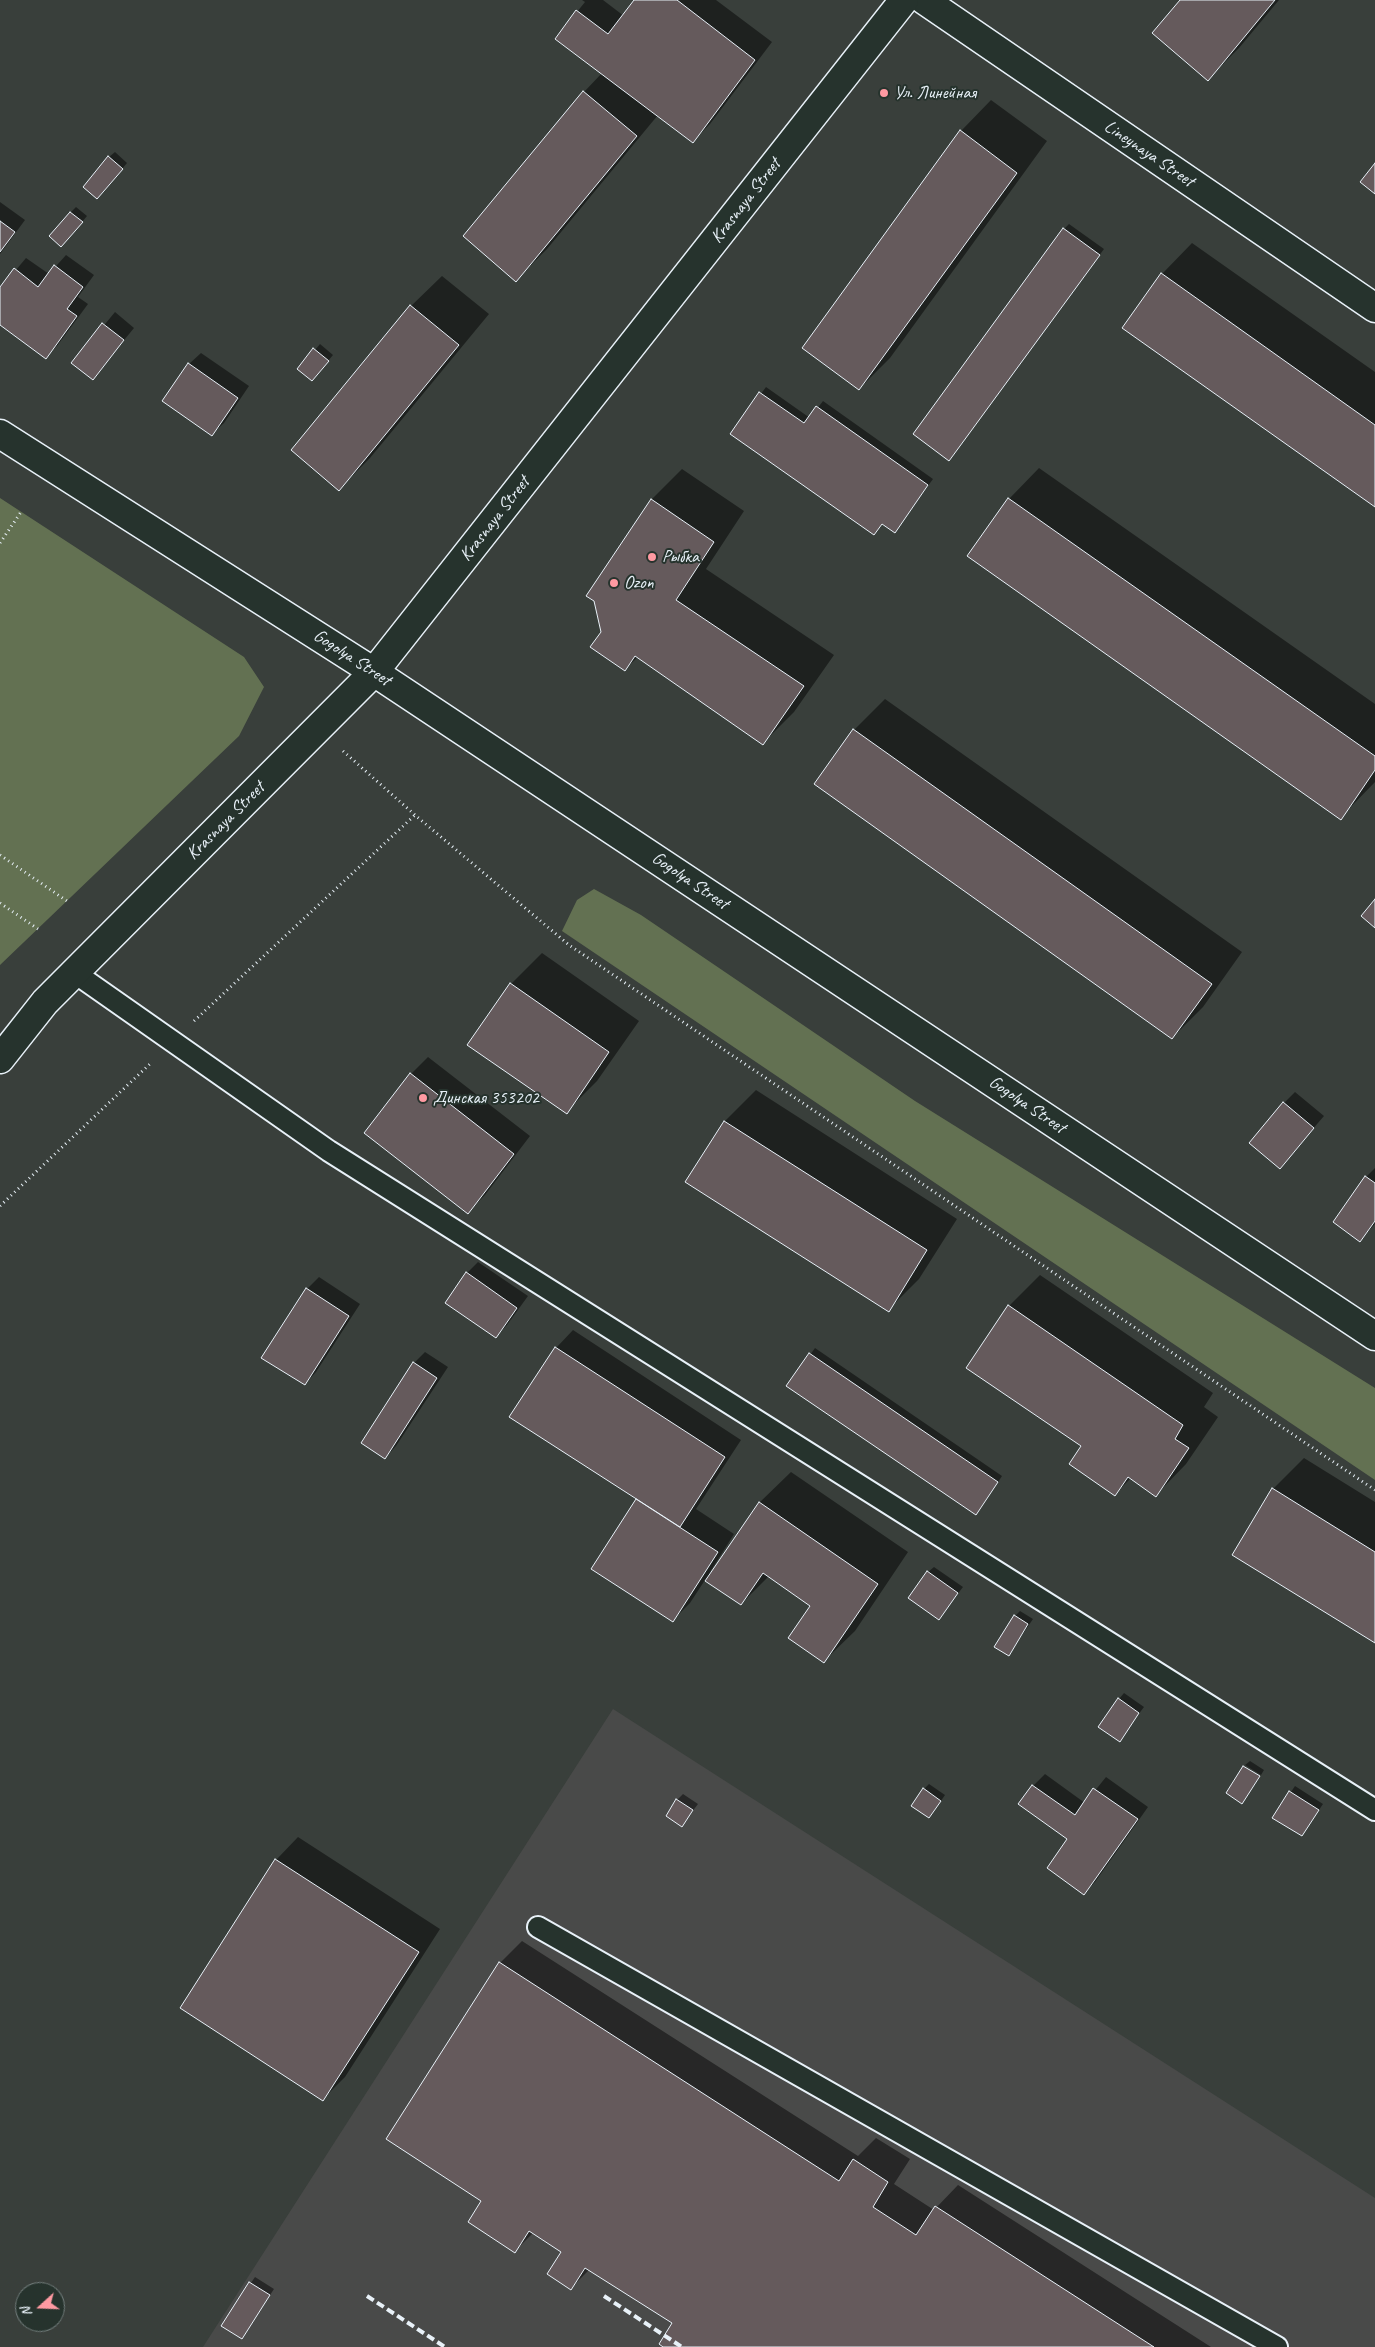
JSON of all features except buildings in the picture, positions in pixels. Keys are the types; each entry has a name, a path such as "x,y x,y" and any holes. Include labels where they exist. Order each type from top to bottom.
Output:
{"street":[{"name":"Krasnaya Street","path":"0,1059 45,1002 374,672 904,0"},
{"name":"Lineynaya Street","path":"924,0 1375,308"},
{"name":"Gogolya Street","path":"0,434 374,672 1375,1336"},
{"name":"Krasnaya Street","path":"0,1033 45,1002"}],"lane":[{"path":"75,973 329,1151 1375,1810"},
{"path":"538,1927 1277,2347"}],"path":[{"path":"0,543 21,512"},
{"path":"317,730 374,777 414,815 569,945 1375,1490"},
{"path":"0,1206 414,815"},
{"path":"0,855 67,901"},
{"path":"0,903 38,929"}],"shaded area":[{"path":"613,1709 1375,2198 1375,2347 203,2347"}],"green space":[{"path":"0,498 244,657 264,687 239,736 0,965"},
{"path":"594,889 641,915 915,1101 1375,1388 1375,1480 562,931 577,900"}],"railway":[{"path":"367,2296 445,2347"},
{"path":"604,2296 682,2347"}],"place":[{"name":"Ул. Линейная","path":"884,93"},
{"name":"Рыбка","path":"652,557"},
{"name":"Ozon","path":"614,583"},
{"name":"Динская 353202","path":"423,1098"}]}
